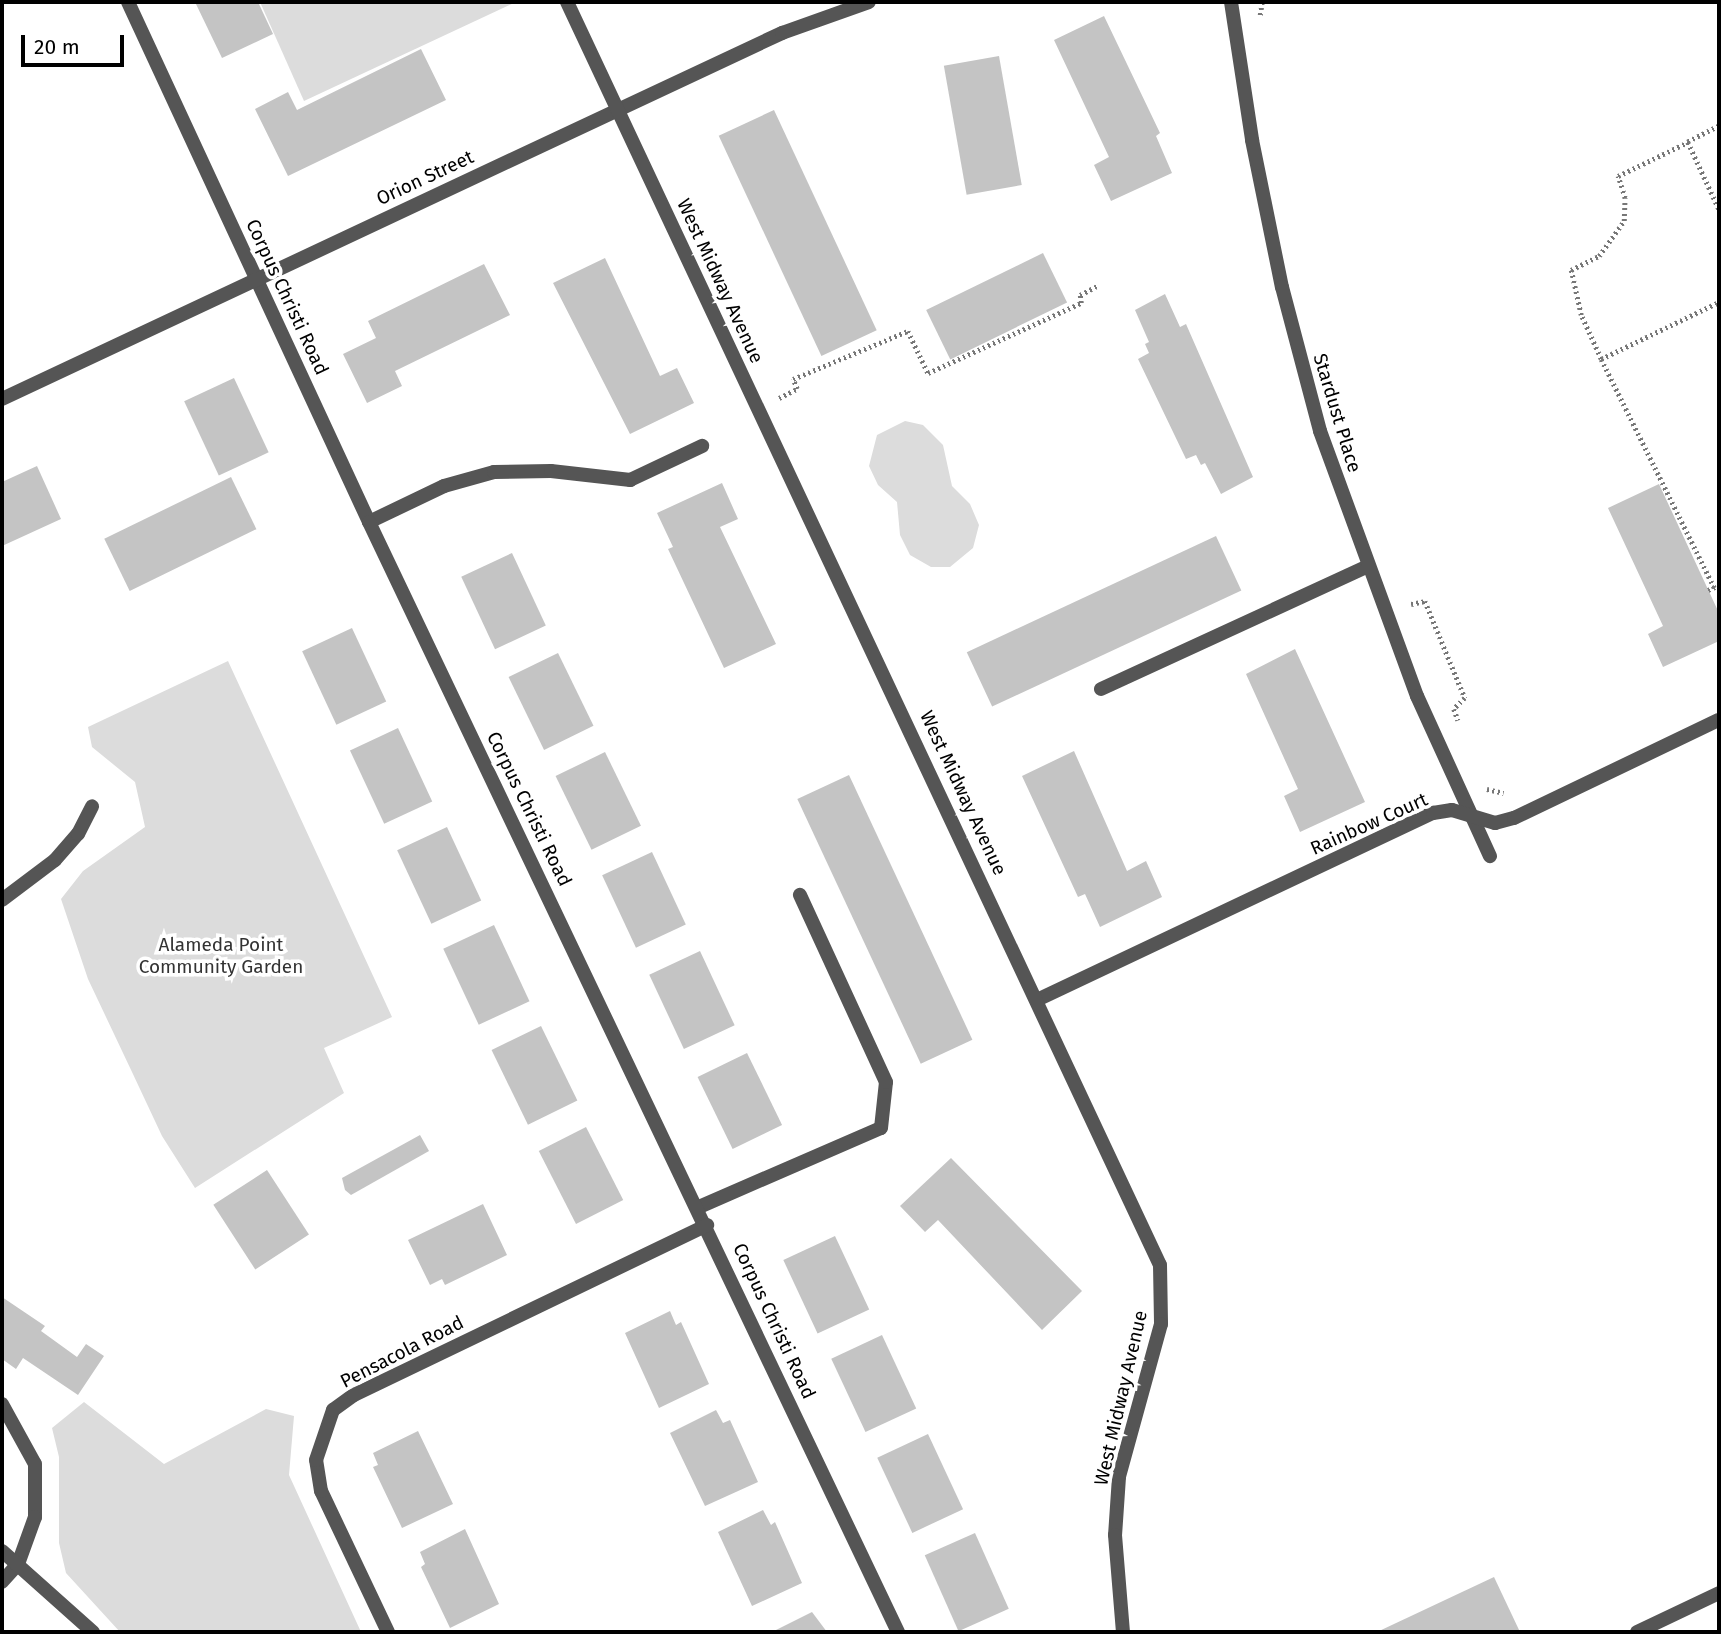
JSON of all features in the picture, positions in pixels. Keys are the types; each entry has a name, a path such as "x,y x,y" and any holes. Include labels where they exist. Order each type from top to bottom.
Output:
{"street":[{"name":"Corpus Christi Road","path":"128,2 369,522 699,1207 898,1632"},
{"name":"West Midway Avenue","path":"567,2 1150,1236 1164,1292 1161,1324 1119,1477 1115,1535 1123,1632"},
{"name":"Orion Street","path":"2,399 782,33 869,2"},
{"name":"Stardust Place","path":"1231,2 1252,140 1282,287 1320,431 1366,567 1417,696 1490,856"},
{"path":"369,522 444,486 494,472 551,471 630,480 702,446"},
{"path":"1101,690 1366,567"},
{"name":"Rainbow Court","path":"1039,999 1433,813 1452,810 1495,823 1514,818 1719,720"},
{"path":"2,901 55,860 78,834 92,806"},
{"path":"699,1207 881,1128 886,1082 800,895"},
{"name":"Pensacola Road","path":"388,1632 321,1491 316,1460 333,1410 354,1395 707,1225"},
{"path":"2,1404 35,1464 35,1517 18,1564 2,1582"},
{"path":"2,1551 93,1632"},
{"path":"1637,1632 1719,1593"}],"path":[{"path":"1259,19 1262,2"},
{"path":"1714,588 1581,315 1571,270 1599,256 1624,221 1625,198 1618,176 1719,126"},
{"path":"1688,142 1719,209"},
{"path":"759,408 797,389 793,379 908,331 928,373 1081,303 1080,295 1099,285"},
{"path":"1601,359 1719,302"},
{"path":"1403,600 1414,606 1425,601 1465,698 1454,709 1463,734"},
{"path":"1481,784 1493,794 1510,792"}],"green space":[{"path":"260,2 516,2 304,101"},
{"path":"905,421 923,425 943,445 952,486 970,504 979,525 973,548 950,567 931,567 910,555 900,535 897,502 878,485 869,466 877,435"},
{"name":"Alameda Point Community Garden","path":"228,661 392,1017 324,1048 344,1093 195,1188 162,1136 88,979 61,899 83,871 145,827 135,782 92,747 88,727"},
{"path":"84,1402 164,1464 266,1409 294,1416 289,1475 361,1632 120,1632 66,1573 59,1543 59,1457 52,1428"}],"building":[{"path":"195,2 258,2 273,34 222,58"},
{"path":"1104,16 1160,133 1156,136 1172,173 1111,201 1094,165 1109,157 1054,40"},
{"path":"421,49 446,100 288,176 255,109 288,92 297,110"},
{"path":"999,56 1022,185 967,195 944,66"},
{"path":"774,110 877,330 821,356 719,136"},
{"path":"1043,253 1067,302 950,359 926,310"},
{"path":"605,258 660,376 677,368 694,403 630,434 553,283"},
{"path":"484,264 510,315 395,371 402,386 367,403 343,354 376,338 368,321"},
{"path":"1165,294 1180,327 1186,324 1253,477 1221,494 1205,463 1201,465 1196,455 1186,459 1138,359 1149,353 1145,344 1149,342 1135,310"},
{"path":"234,378 269,452 219,476 184,401"},
{"path":"37,466 61,519 2,546 2,482"},
{"path":"231,477 256,529 130,591 104,539"},
{"path":"722,483 738,519 720,527 776,644 724,668 668,549 673,547 657,513"},
{"path":"1659,484 1719,613 1719,641 1663,667 1648,634 1663,626 1608,508"},
{"path":"1216,536 1241,590 992,707 967,652"},
{"path":"512,553 546,626 495,649 461,577"},
{"path":"352,628 386,701 336,725 302,651"},
{"path":"1295,649 1365,802 1300,832 1284,796 1298,789 1246,674"},
{"path":"558,653 594,726 544,750 509,677"},
{"path":"398,728 432,801 384,824 350,750"},
{"path":"1074,751 1127,871 1146,861 1162,897 1100,927 1085,894 1078,897 1022,776"},
{"path":"605,752 641,826 592,850 556,776"},
{"path":"849,775 972,1040 921,1064 797,799"},
{"path":"447,827 481,900 431,924 397,850"},
{"path":"652,852 686,925 636,948 602,875"},
{"path":"494,925 529,1001 479,1025 443,949"},
{"path":"700,951 735,1025 684,1049 649,975"},
{"path":"541,1026 577,1101 528,1125 492,1050"},
{"path":"747,1053 782,1125 733,1149 698,1077"},
{"path":"586,1127 623,1200 576,1224 539,1151"},
{"path":"420,1135 429,1151 351,1195 345,1190 342,1178"},
{"path":"951,1158 1082,1291 1042,1330 938,1220 925,1232 900,1206"},
{"path":"267,1170 309,1235 255,1269 213,1205"},
{"path":"483,1204 507,1255 445,1285 442,1279 430,1285 408,1240"},
{"path":"835,1236 869,1309 818,1334 783,1260"},
{"path":"2,1297 45,1326 41,1331 77,1357 86,1344 104,1356 78,1395 23,1358 16,1369 2,1359"},
{"path":"670,1311 676,1325 681,1322 709,1384 659,1408 625,1333"},
{"path":"882,1335 916,1408 865,1432 831,1359"},
{"path":"716,1410 723,1423 730,1420 758,1482 705,1506 670,1433"},
{"path":"418,1431 453,1504 402,1528 373,1467 378,1465 373,1453"},
{"path":"928,1434 963,1509 912,1533 877,1458"},
{"path":"763,1510 771,1525 775,1522 802,1583 752,1606 718,1532"},
{"path":"465,1529 499,1604 450,1628 421,1567 425,1564 420,1552"},
{"path":"975,1533 1009,1609 959,1631 925,1555"},
{"path":"1494,1577 1520,1632 1377,1632"},
{"path":"812,1612 827,1632 772,1632"}]}
